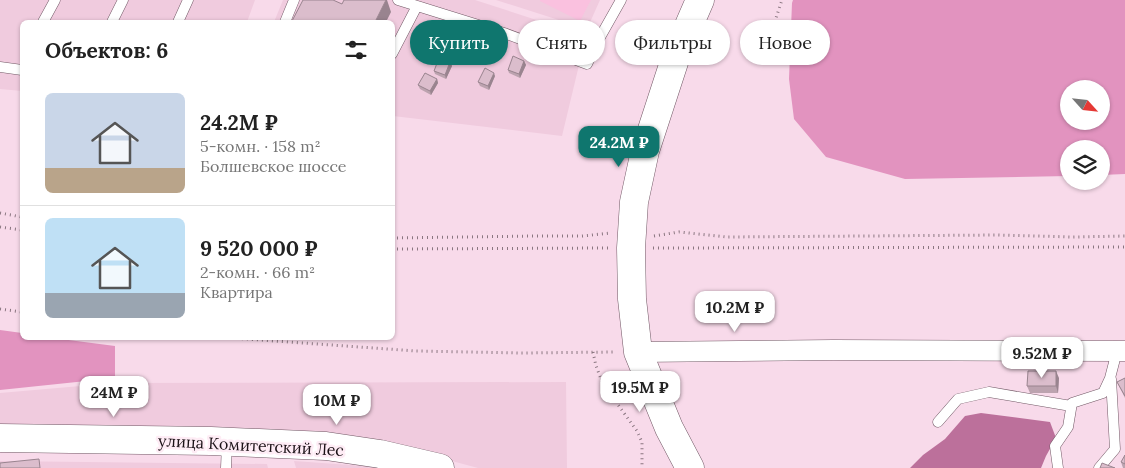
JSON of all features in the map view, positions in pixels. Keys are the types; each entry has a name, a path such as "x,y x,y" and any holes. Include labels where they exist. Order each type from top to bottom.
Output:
{"main road":[{"path":"690,468 669,428 635,352 632,299 632,239 634,202 645,151 677,53 700,0"},
{"name":"улица Комитетский Лес","path":"0,438 226,455 326,446 380,454 440,468"}],"street":[{"path":"635,352 832,350 1121,351"}],"lane":[{"path":"44,20 55,0"},
{"path":"113,20 123,0"},
{"path":"179,20 188,0"},
{"path":"286,20 294,0"},
{"path":"398,0 504,32 586,64 621,0"},
{"path":"395,48 417,6"},
{"path":"0,67 20,67"},
{"path":"1058,468 1055,446 1068,427 1072,403 1103,393 1121,351"},
{"path":"1099,468 1115,449 1110,378"},
{"path":"938,422 958,399 989,392 1072,406"}],"path":[{"path":"775,20 782,0"},
{"path":"0,214 20,216"},
{"path":"0,227 20,230"},
{"path":"395,249 632,239 679,232 728,237 1125,236"},
{"path":"395,238 582,236 632,239 1125,247"},
{"path":"0,309 20,312"},
{"path":"260,340 416,351 522,353 635,352"},
{"path":"593,352 603,384 637,431 642,442 642,468"}],"shaded area":[{"path":"0,0 255,0 248,20 20,20 20,91 0,89"},
{"path":"283,0 475,0 537,20 518,20 518,65 579,65 562,136 395,116 395,20 275,20"},
{"path":"496,0 600,0 591,20 559,20"},
{"path":"540,0 591,0 581,20"},
{"path":"793,0 1125,0 1125,174 1110,175 1110,140 1060,140 1060,176 905,179 826,157 794,119 789,79 790,65 830,65 830,20 791,20"},
{"path":"0,330 20,333 20,340 68,340 115,346 115,378 0,390"},
{"path":"566,382 567,468 478,468 381,442 0,427 0,393 115,383"},
{"path":"981,413 1050,422 1056,438 1041,468 910,468 923,455 945,439 965,416"},
{"path":"0,461 267,464 268,468 0,468"},
{"path":"294,461 364,466 372,468 296,468"}],"building":[{"path":"303,0 333,0 342,4 344,0 386,0 376,20 293,20"},
{"path":"513,56 518,58 518,65 522,65 519,74 508,70"},
{"path":"436,65 449,65 445,75 434,71"},
{"path":"485,68 494,73 488,86 478,82"},
{"path":"425,73 437,79 430,91 418,85"},
{"path":"1028,371 1056,371 1056,386 1027,386"},
{"path":"1125,378 1125,396 1117,382"},
{"path":"1125,455 1125,464 1121,462"},
{"path":"39,459 40,468 0,468 0,463"},
{"path":"1102,463 1115,468 1100,468"}]}
